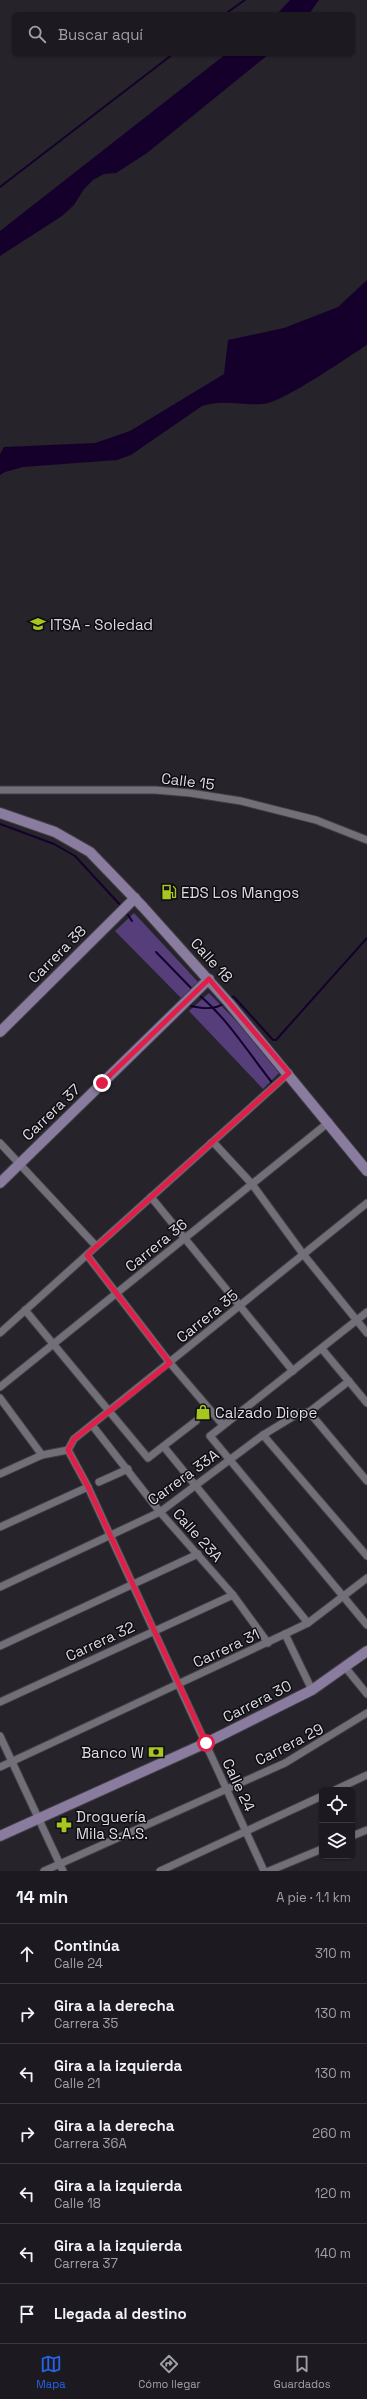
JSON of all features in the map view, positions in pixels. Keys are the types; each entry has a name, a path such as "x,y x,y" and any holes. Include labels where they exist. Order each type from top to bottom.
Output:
{"street":[{"name":"Calle 15","path":"0,790 155,790 190,793 241,801 316,820 367,840"},
{"name":"Calle 18","path":"0,813 55,832 90,852 135,898 209,979 289,1073 367,1171"},
{"name":"Carrera 38","path":"0,1032 135,898"},
{"name":"Carrera 37","path":"0,1183 209,979"},
{"path":"0,1332 289,1073"},
{"name":"Carrera 36","path":"0,1387 329,1122"},
{"path":"0,1143 96,1246"},
{"path":"211,1143 214,1143 252,1184 303,1254 367,1333"},
{"path":"151,1198 293,1372"},
{"name":"Carrera 35","path":"68,1450 74,1439 367,1203"},
{"path":"87,1255 170,1363 223,1425"},
{"path":"25,1310 52,1345 148,1458 164,1448 196,1422"},
{"path":"367,1312 293,1372 210,1436 367,1625"},
{"path":"322,1348 367,1403"},
{"name":"Carrera 33A","path":"0,1587 160,1512 263,1434 299,1413 309,1412 349,1381"},
{"path":"0,1398 42,1455"},
{"path":"309,1412 367,1482"},
{"name":"Calle 23A","path":"92,1425 128,1469 160,1512 233,1595 268,1643"},
{"path":"263,1434 367,1556"},
{"path":"164,1448 308,1622"},
{"path":"0,1474 42,1455 68,1450"},
{"name":"Calle 24","path":"68,1450 88,1487 178,1685 247,1831 264,1871"},
{"path":"99,1482 128,1469"},
{"path":"0,1527 88,1487"},
{"path":"0,1646 198,1554"},
{"name":"Carrera 31","path":"0,1767 268,1643 308,1622 367,1578"},
{"name":"Carrera 32","path":"0,1702 233,1595"},
{"path":"285,1634 312,1690"},
{"name":"Carrera 30","path":"0,1836 206,1743 312,1690 367,1651"},
{"path":"345,1667 367,1694"},
{"name":"Carrera 29","path":"44,1871 226,1788 285,1763 327,1739 367,1713"},
{"path":"0,1736 63,1871"},
{"path":"341,1787 367,1775"},
{"path":"160,1871 319,1797"},
{"path":"355,1835 367,1830"},
{"path":"269,1871 319,1850"}],"shaded area":[{"path":"290,0 319,0 310,12 279,12"},
{"path":"223,56 267,56 147,153 116,173 104,174 93,180 84,189 74,205 62,216 0,256 0,231"},
{"path":"367,280 367,345 315,379 285,396 263,404 217,403 202,406 131,455 117,460 23,467 0,475 0,454 4,447 95,443 130,431 224,374 228,340 284,328 338,307"},
{"path":"134,913 199,983 182,999 115,931"},
{"path":"209,993 239,1024 279,1073 263,1089 189,1011"}],"waterway":[{"path":"228,12 245,0"},
{"path":"0,187 170,56"},
{"path":"0,824 54,844 75,856 122,907"},
{"path":"126,912 132,921"},
{"path":"229,997 234,997 273,1040 276,1040 367,938"},
{"path":"156,952 193,990"},
{"path":"198,994 229,1026 274,1085"},
{"path":"187,1005 201,1008 212,1008 225,1002"}],"place":[{"name":"ITSA - Soledad","path":"38,624"},
{"name":"EDS Los Mangos","path":"169,892"},
{"name":"Calzado Diope","path":"203,1412"},
{"name":"Banco W","path":"156,1752"},
{"name":"Droguería Mila S.A.S.","path":"64,1825"}],"route":[{"path":"102,1083 209,979 289,1073 87,1255 170,1363 74,1439 68,1450 88,1487 206,1743"}]}
